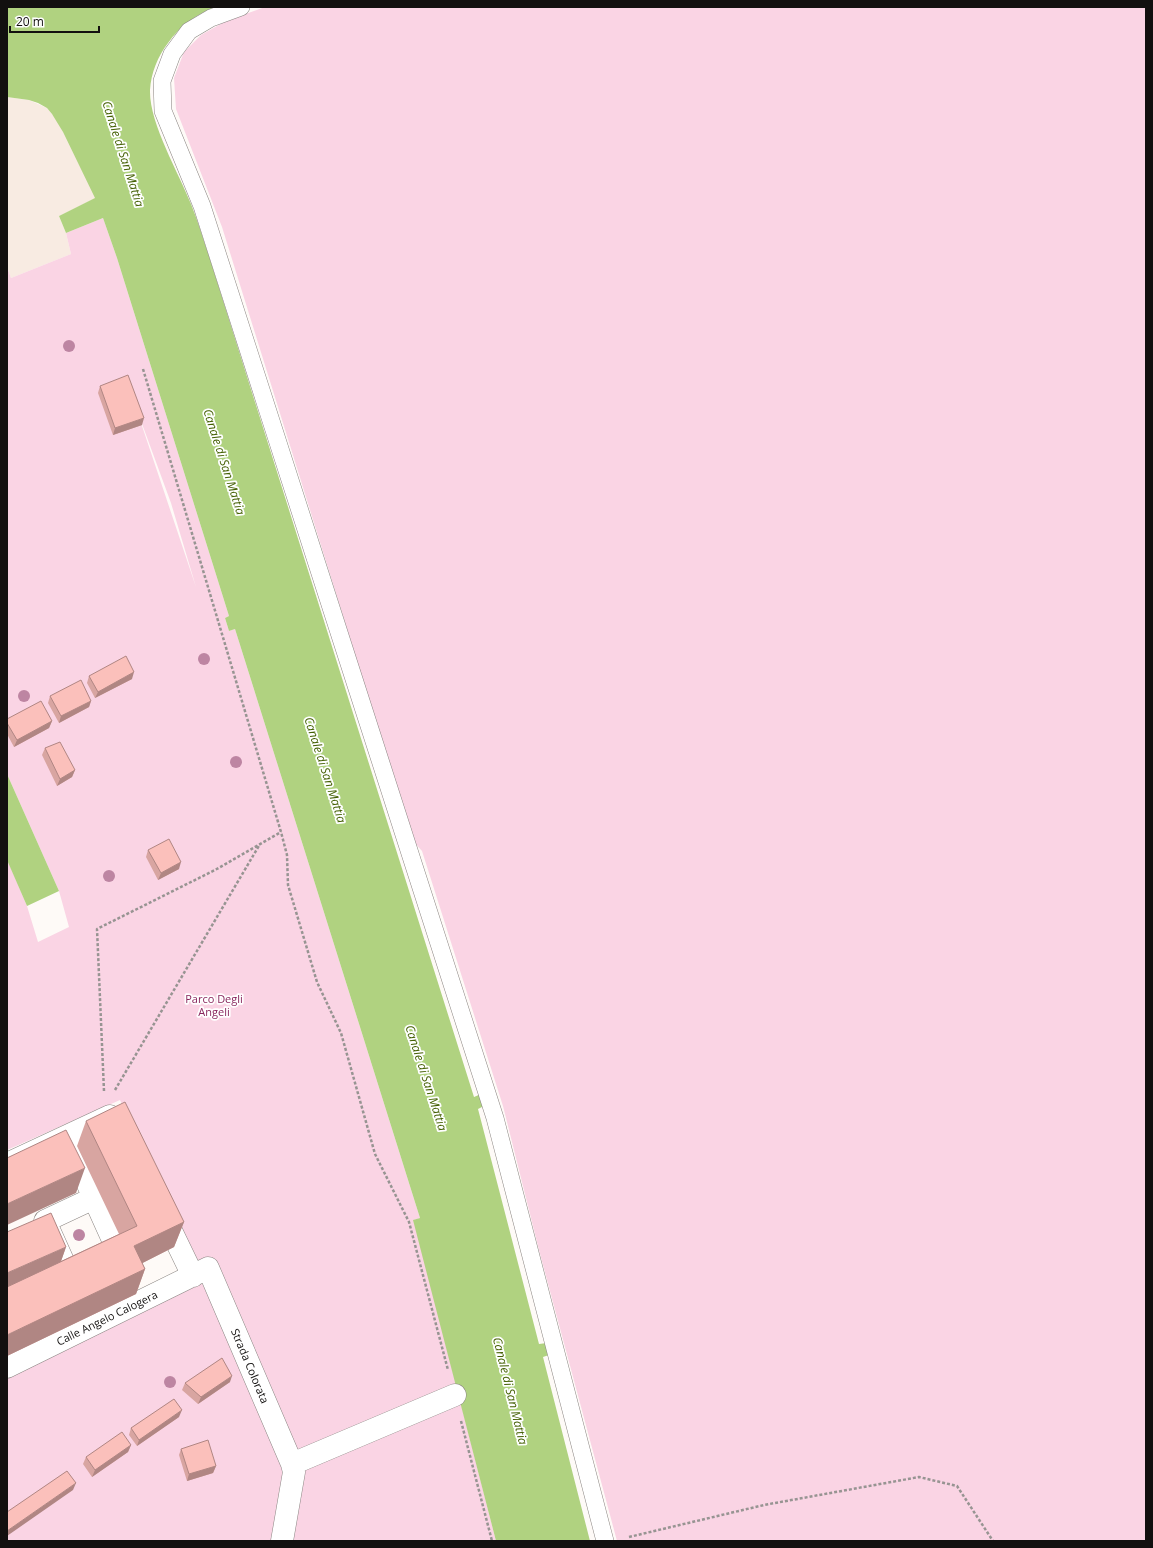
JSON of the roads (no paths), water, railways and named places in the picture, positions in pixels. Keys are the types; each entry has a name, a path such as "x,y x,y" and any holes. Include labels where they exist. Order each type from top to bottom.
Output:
{"street":[{"path":"7,1164 115,1113 121,1128"},
{"path":"48,1281 117,1249 66,1137"},
{"path":"68,1272 36,1225 94,1198"},
{"name":"Strada Colorata","path":"155,1198 200,1272 292,1464 294,1472 282,1541"},
{"name":"Calle Angelo Calogera","path":"7,1367 200,1272"},
{"path":"292,1464 454,1395"}],"lane":[{"path":"241,7 211,18 189,31 172,54 162,81 162,111 202,206 495,1118 605,1541"}],"water":[{"name":"Canale di San Mattia","path":"7,7 216,7 195,17 183,26 161,53 153,71 150,90 154,117 159,132 194,210 474,1097 481,1094 484,1106 478,1109 539,1344 547,1343 549,1355 543,1357 590,1541 496,1541 413,1220 420,1218 235,629 229,631 225,618 229,616 117,258 103,218 66,233 59,216 95,198 63,132 47,108 29,100 7,97"},
{"path":"7,774 59,891 27,906 7,860"}],"park label":[{"name":"Parco Degli Angeli","path":"214,1005"}]}
